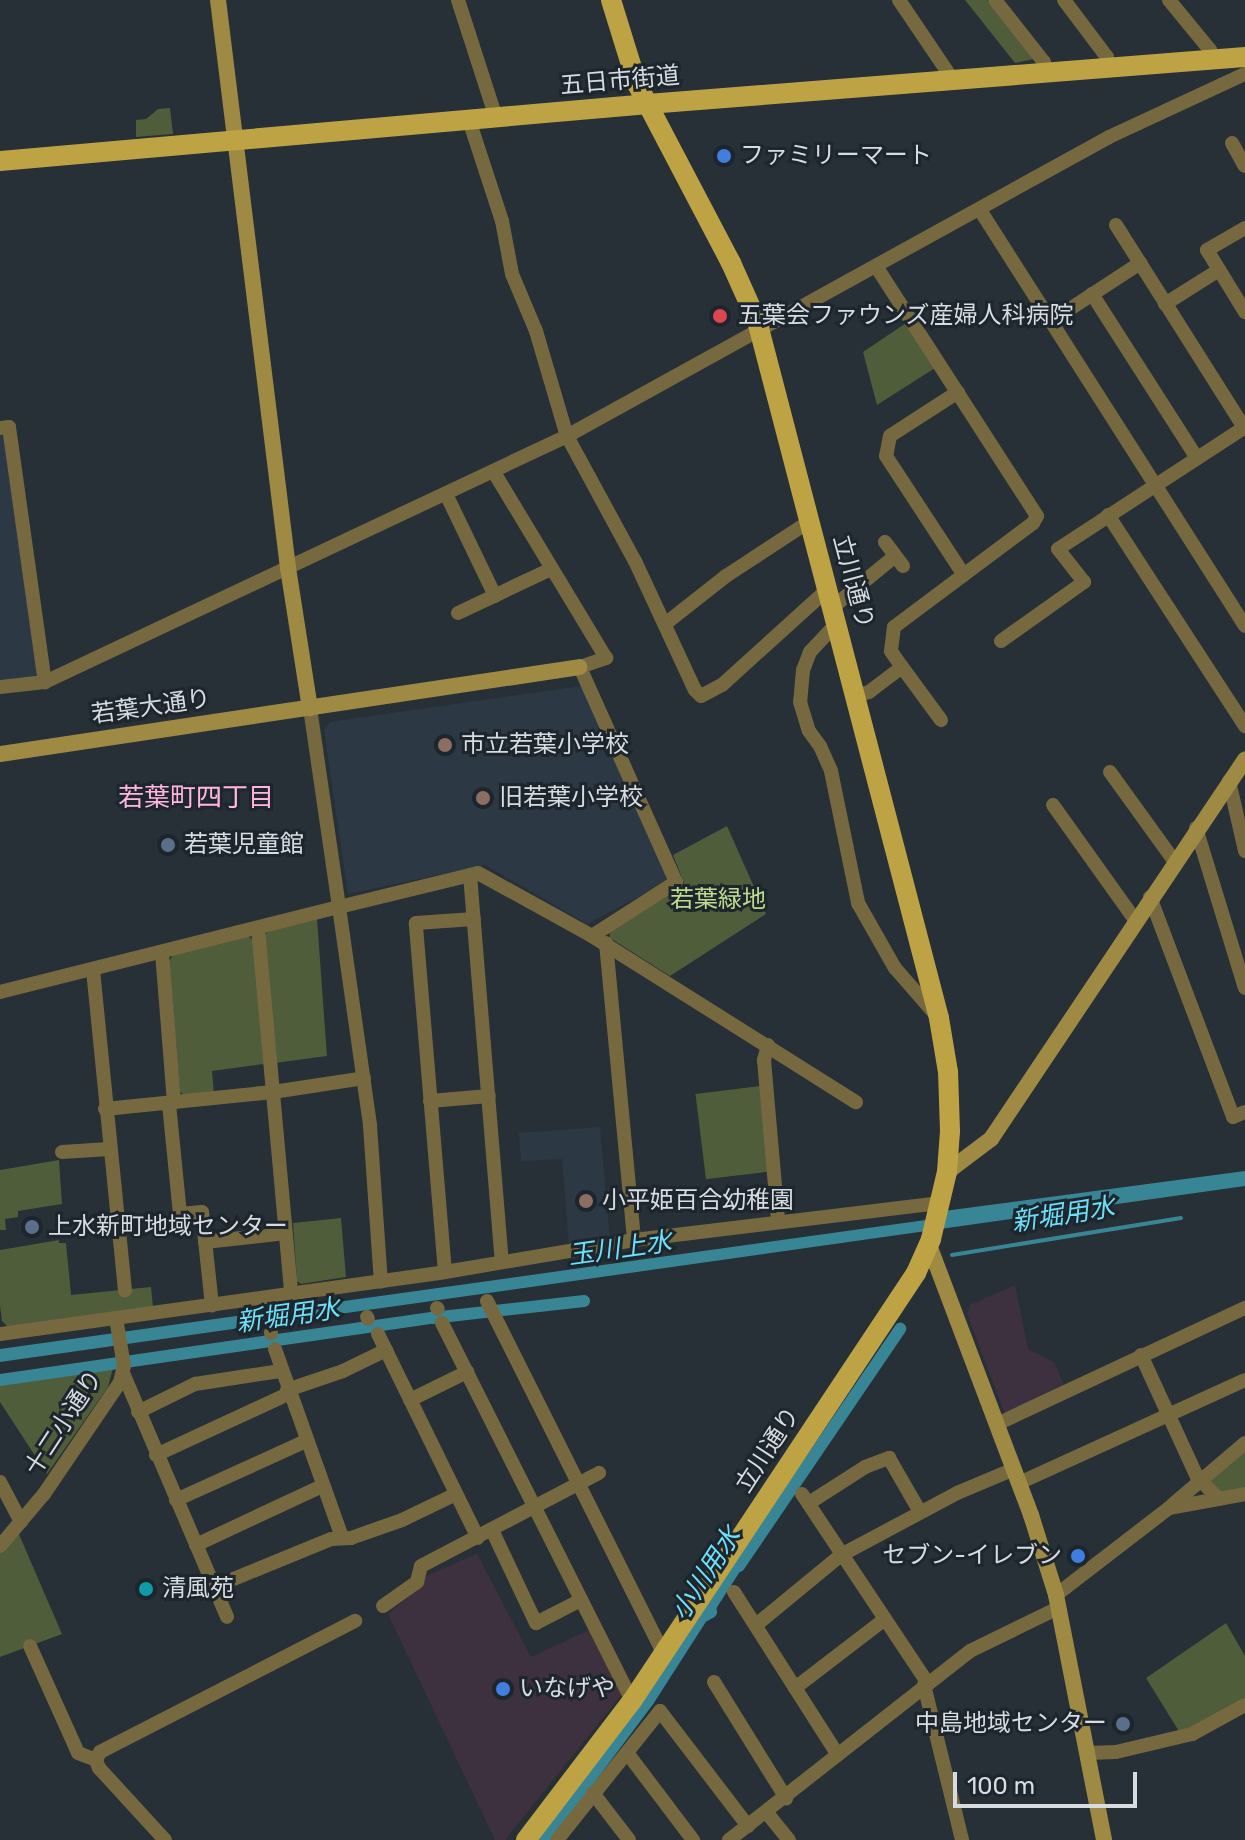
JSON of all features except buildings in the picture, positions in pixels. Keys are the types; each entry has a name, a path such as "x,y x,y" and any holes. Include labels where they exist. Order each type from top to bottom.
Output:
{"main road":[{"name":"立川通り","path":"526,1840 632,1701 900,1297 930,1242 947,1172 950,1131 948,1072 939,1018 759,328 731,263 637,84 611,0"},
{"name":"五日市街道","path":"0,161 648,104 1245,57"}],"street":[{"path":"218,0 288,568 364,1078 381,1282"},
{"path":"458,0 496,118"},
{"path":"899,0 953,80"},
{"path":"995,0 1044,62 1046,73"},
{"path":"1064,0 1107,57 1108,67"},
{"path":"1169,0 1210,50 1210,60"},
{"path":"0,687 45,682 567,436 1109,137 1245,74"},
{"path":"469,120 502,221 512,274 536,331 567,436 665,624 695,690 701,696 899,561 885,542"},
{"path":"1232,143 1245,166"},
{"path":"980,210 1245,626"},
{"path":"1001,641 1084,582 1058,549 1245,428 1116,225"},
{"path":"1245,228 1207,250 1245,312"},
{"path":"1050,322 1140,263"},
{"path":"876,266 1037,516 1033,523 894,627 891,651 941,720"},
{"path":"1165,304 1219,270"},
{"path":"1092,294 1197,458"},
{"path":"958,392 890,436 886,456 964,575"},
{"path":"0,428 9,427 45,682"},
{"path":"493,471 606,658 580,667 676,882 592,936"},
{"path":"446,494 495,596"},
{"path":"1108,515 1245,726"},
{"path":"665,624 726,576 810,521"},
{"path":"458,613 551,569"},
{"path":"833,606 803,670 800,702 809,731 831,771 858,903 895,968 939,1018"},
{"name":"若葉大通り","path":"0,754 580,667"},
{"path":"856,696 869,692 902,667"},
{"path":"947,1172 991,1139 1245,759"},
{"path":"1110,772 1175,862"},
{"path":"1229,781 1245,851"},
{"path":"1053,805 1135,920"},
{"path":"1196,828 1245,988"},
{"path":"470,875 502,1262"},
{"path":"0,992 470,875 486,875 606,943 856,1102"},
{"path":"1150,897 1233,1117 1245,1112"},
{"path":"445,1272 416,923 474,919"},
{"path":"258,928 291,1294"},
{"path":"606,943 634,1240"},
{"path":"162,953 180,1214 202,1212 212,1305"},
{"path":"93,970 125,1290"},
{"path":"768,1045 764,1060 778,1221"},
{"path":"105,1109 273,1092 364,1078"},
{"path":"430,1101 489,1096"},
{"path":"62,1152 109,1149"},
{"path":"0,1334 381,1282 634,1240 778,1221 939,1205"},
{"path":"205,1242 286,1233"},
{"path":"930,1242 1016,1476 1057,1601 1104,1840"},
{"path":"997,1424 1245,1308"},
{"path":"490,1310 663,1653"},
{"path":"439,1313 579,1601 632,1701"},
{"path":"116,1318 123,1366 138,1412 227,1617"},
{"path":"378,1334 456,1494 485,1534 536,1623 579,1601"},
{"path":"275,1349 280,1371 342,1537"},
{"path":"156,1455 288,1392 386,1350"},
{"path":"1141,1355 1203,1482 1219,1499"},
{"name":"十二小通り","path":"0,1546 69,1459 123,1366"},
{"path":"138,1412 195,1384 280,1371"},
{"path":"410,1400 467,1372"},
{"path":"756,1625 841,1555 920,1512 1168,1415 1245,1380"},
{"path":"176,1500 306,1441"},
{"path":"729,1840 786,1798 926,1683 970,1651 1057,1601 1203,1482 1219,1462 1245,1443"},
{"path":"920,1512 889,1458 865,1467 805,1499 926,1683 962,1840"},
{"path":"383,1606 417,1582 421,1566 599,1473"},
{"path":"0,1482 21,1522"},
{"path":"196,1545 322,1486"},
{"path":"214,1587 342,1537 351,1538 402,1520 456,1494"},
{"path":"1169,1508 1245,1494"},
{"path":"734,1592 838,1755"},
{"path":"795,1688 885,1619"},
{"path":"96,1760 100,1752 355,1621"},
{"path":"30,1646 78,1753 96,1760 165,1840"},
{"path":"714,1682 786,1798"},
{"path":"1088,1753 1116,1752 1192,1734 1245,1705"},
{"path":"562,1838 593,1793 628,1754 660,1711 748,1826"},
{"path":"628,1754 693,1840"},
{"path":"593,1793 629,1840"},
{"path":"767,1813 789,1840"}],"shaded area":[{"path":"0,434 7,438 38,670 35,676 0,680"},
{"name":"旧若葉小学校","path":"582,686 670,880 587,924 485,865 348,894 324,730 330,722"},
{"name":"小平姫百合幼稚園","path":"600,1127 610,1240 569,1246 562,1159 521,1161 519,1133"},
{"path":"1015,1285 1028,1349 1054,1362 1066,1389 1009,1415 1004,1411 967,1314 970,1305"},
{"path":"477,1554 531,1657 589,1630 622,1694 505,1840 495,1840 388,1614 422,1585 426,1576"}],"green space":[{"path":"965,0 987,0 1034,59 1015,63"},
{"path":"170,108 173,134 136,137 136,120 146,119 158,109"},
{"path":"906,323 935,368 877,405 863,352"},
{"name":"若葉緑地","path":"727,826 766,914 670,976 610,938 609,924 684,883 673,855"},
{"path":"317,919 327,1056 275,1063 264,936 268,931"},
{"path":"248,936 253,940 264,1064 212,1071 214,1094 186,1096 180,1092 169,961 173,955"},
{"path":"760,1086 770,1171 706,1179 695,1094"},
{"path":"59,1160 62,1204 18,1211 18,1217 5,1219 6,1230 0,1230 0,1170"},
{"path":"341,1218 346,1277 301,1284 297,1281 293,1223"},
{"path":"59,1240 59,1243 66,1243 71,1295 151,1287 153,1307 8,1327 2,1321 0,1306 0,1250"},
{"path":"113,1368 108,1387 47,1474 0,1402 0,1383"},
{"path":"1245,1446 1245,1489 1220,1493 1210,1483 1221,1465"},
{"path":"18,1532 62,1634 0,1657 0,1553"},
{"path":"1226,1623 1245,1656 1245,1699 1180,1733 1146,1678"}],"water":[{"path":"1245,1171 1245,1186 0,1362 0,1349 940,1218 944,1211"}],"waterway":[{"name":"新堀用水","path":"952,1255 1181,1218"},
{"name":"新堀用水","path":"0,1380 432,1318 584,1301"},
{"name":"小川用水","path":"544,1840 648,1701 702,1617 711,1612 710,1607 737,1565 900,1329"}],"place":[{"name":"ファミリーマート","path":"724,156"},
{"name":"五葉会ファウンズ産婦人科病院","path":"720,316"},
{"name":"市立若葉小学校","path":"445,745"},
{"name":"旧若葉小学校","path":"483,798"},
{"name":"若葉児童館","path":"168,845"},
{"name":"小平姫百合幼稚園","path":"586,1201"},
{"name":"上水新町地域センター","path":"32,1227"},
{"name":"セブン-イレブン","path":"1078,1556"},
{"name":"清風苑","path":"146,1589"},
{"name":"いなげや","path":"503,1689"},
{"name":"中島地域センター","path":"1123,1724"}],"district":[{"name":"若葉町四丁目","path":"196,798"}],"water label":[{"name":"玉川上水","path":"620,1249"}]}
